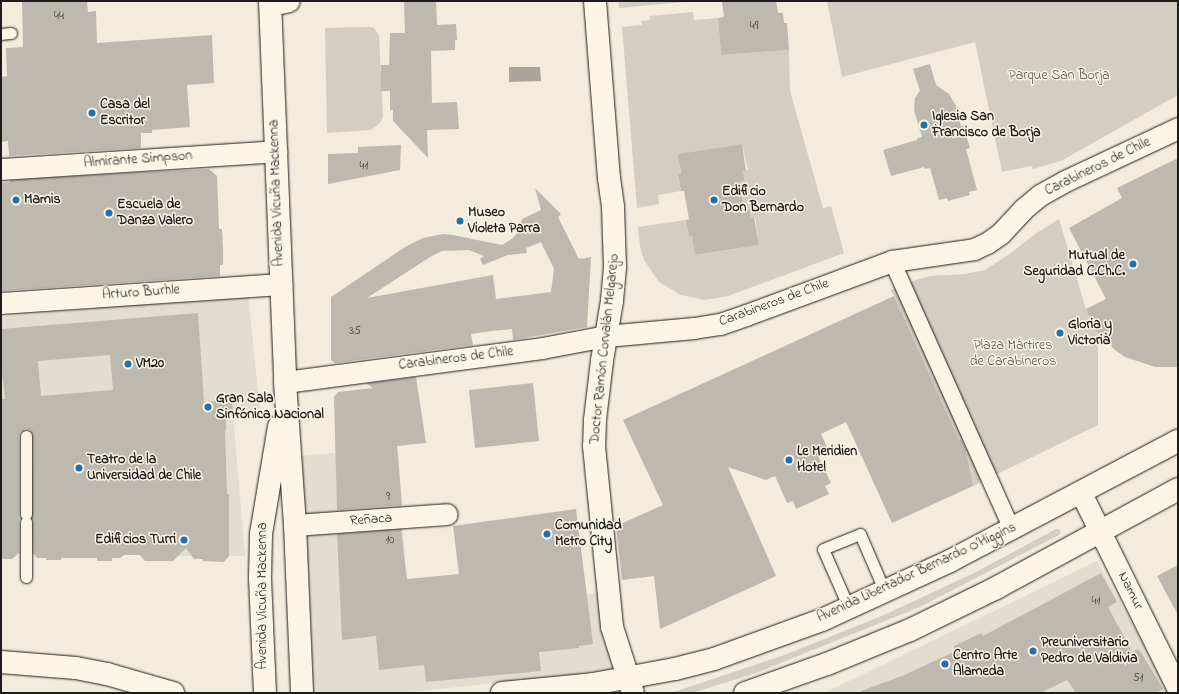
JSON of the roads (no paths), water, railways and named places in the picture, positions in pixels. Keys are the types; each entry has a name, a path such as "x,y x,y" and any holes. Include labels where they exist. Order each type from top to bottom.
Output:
{"main road":[{"name":"Doctor Ramón Corvalán Melgarejo","path":"595,1 615,237 612,301 595,420 595,452 612,627 631,686"},
{"name":"Avenida Vicuña Mackenna","path":"275,2 276,151 281,284 285,382 295,525 302,693"},
{"name":"Avenida Vicuña Mackenna","path":"265,693 260,578 261,534 264,509 276,447 285,382"},
{"name":"Avenida Libertador Bernardo O'Higgins","path":"502,693 593,684 631,686 714,659 849,608 885,592 1012,529 1178,441"},
{"path":"745,693 840,659 910,630 996,588 1178,489"},
{"path":"1,662 76,668 107,674 173,693"}],"street":[{"name":"Carabineros de Chile","path":"285,382 542,348 606,336 694,328 720,324 892,261 968,251 987,243 1000,234 1022,210 1040,195 1065,181 1178,128"},
{"name":"Almirante Simpson","path":"1,169 276,151"},
{"path":"892,261 1012,529"},
{"name":"Arturo Burhle","path":"1,303 281,284"},
{"name":"Namur","path":"1081,493 1178,689"},
{"name":"Reñaca","path":"295,525 447,514"}],"lane":[{"path":"26,436 26,577"},
{"path":"849,608 823,549 860,534 885,592"}],"place":[{"name":"Casa del Escritor","path":"92,113"},
{"name":"Iglesia San Francisco de Borja","path":"924,125"},
{"name":"Mamis","path":"16,200"},
{"name":"Edificio Don Bernardo","path":"714,200"},
{"name":"Escuela de Danza Valero","path":"109,213"},
{"name":"Museo Violeta Parra","path":"460,221"},
{"name":"Mutual de Seguridad C.Ch.C.","path":"1133,264"},
{"name":"Gloria y Victoria","path":"1060,333"},
{"name":"VM20","path":"128,364"},
{"name":"Gran Sala Sinfónica Nacional","path":"208,407"},
{"name":"Le Meridien Hotel","path":"789,460"},
{"name":"Teatro de la Universidad de Chile","path":"79,468"},
{"name":"Comunidad Metro City","path":"547,534"},
{"name":"Edificios Turri","path":"184,540"},
{"name":"Preuniversitario Pedro de Valdivia","path":"1033,651"},
{"name":"Centro Arte Alameda","path":"945,664"}],"park label":[{"name":"Parque San Borja","path":"1059,76"},
{"name":"Plaza Mártires de Carabineros","path":"1013,354"}]}
